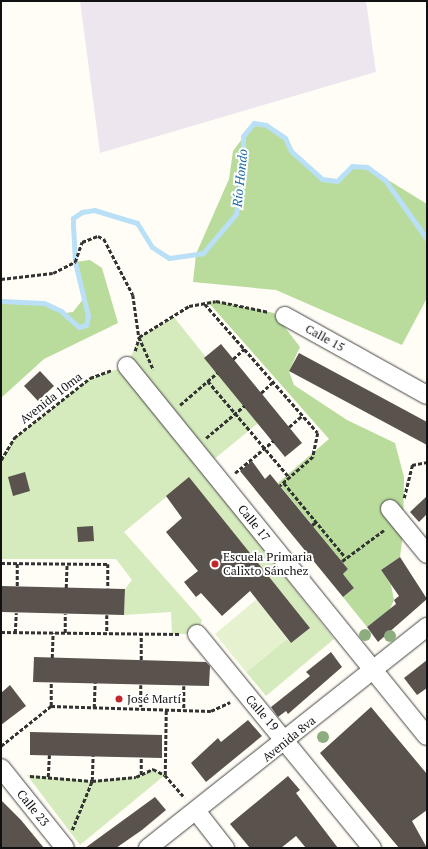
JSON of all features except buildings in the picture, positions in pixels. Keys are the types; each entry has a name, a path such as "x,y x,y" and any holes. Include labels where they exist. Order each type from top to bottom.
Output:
{"street":[{"name":"Calle 15","path":"285,316 427,395"},
{"name":"Calle 17","path":"127,366 427,736"},
{"path":"394,514 427,554"},
{"name":"Avenida 8va","path":"148,848 197,812 286,742 427,627"},
{"name":"Calle 19","path":"197,634 372,848"},
{"name":"Calle 23","path":"1,768 65,847"},
{"path":"197,812 226,848"}],"path":[{"path":"1,279 53,273 75,262 82,242 98,236 104,238 133,295 139,337 127,366"},
{"path":"139,337 189,306 216,301 285,316"},
{"path":"205,304 318,433 313,457 280,486"},
{"path":"233,359 244,349"},
{"name":"Avenida 10ma","path":"1,460 14,438 90,378 127,366"},
{"path":"168,416 216,373"},
{"path":"208,381 290,478"},
{"path":"261,392 273,382"},
{"path":"194,448 244,406"},
{"path":"289,427 303,415"},
{"path":"223,484 273,441"},
{"path":"342,561 394,514 412,465 427,462"},
{"path":"284,483 346,558"},
{"path":"312,525 316,522"},
{"path":"1,563 108,564 108,588"},
{"path":"17,586 18,563"},
{"path":"66,588 67,564"},
{"path":"15,633 16,613"},
{"path":"65,614 65,633"},
{"path":"107,615 107,633"},
{"path":"1,632 197,634"},
{"path":"52,658 53,633"},
{"path":"141,633 141,660"},
{"path":"51,682 51,706"},
{"path":"94,708 95,684"},
{"path":"141,684 141,709"},
{"path":"184,686 184,710"},
{"path":"1,746 51,706 211,710 246,695"},
{"path":"165,775 166,710"},
{"path":"48,777 49,755"},
{"path":"65,847 92,780 93,756"},
{"path":"141,757 141,775"},
{"path":"14,784 27,775 92,780 141,775 153,769 165,775 197,812"}],"shaded area":[{"path":"80,1 366,1 376,72 100,153"}],"green space":[{"path":"254,123 266,125 285,138 291,151 322,179 337,181 352,166 367,167 427,204 427,298 402,345 276,290 193,282 196,254 229,179 233,151"},
{"path":"90,260 102,268 118,323 44,359 1,398 1,301 44,303 65,313 73,312 84,298 75,262"},
{"path":"216,301 274,313 300,347 289,371 294,385 347,420 395,443 404,477 403,534 400,557 381,570 391,585 394,600 390,609 367,627 343,597 354,588 343,574 348,569 278,483 329,439 208,302"},
{"path":"174,317 258,423 201,470 334,639 266,696 246,672 287,639 291,643 310,628 189,478 124,532 202,620 197,634 172,634 171,612 124,615 125,589 132,580 116,559 1,559 1,460 14,438 90,378 127,366 139,337"},
{"path":"257,599 287,639 246,672 215,634"},
{"path":"153,769 165,775 80,845 27,775 92,781 136,777"}],"waterway":[{"name":"Río Hondo","path":"1,301 44,303 61,311 79,327 86,325 88,316 75,262 73,228 73,218 82,212 94,210 137,223 152,247 169,258 203,253 236,214 243,166 243,136 254,123 266,125 285,138 291,151 322,179 337,181 352,166 367,167 385,180 427,239"}],"place":[{"name":"Escuela Primaria Calixto Sánchez","path":"215,564"},
{"name":"José Martí","path":"119,699"}]}
